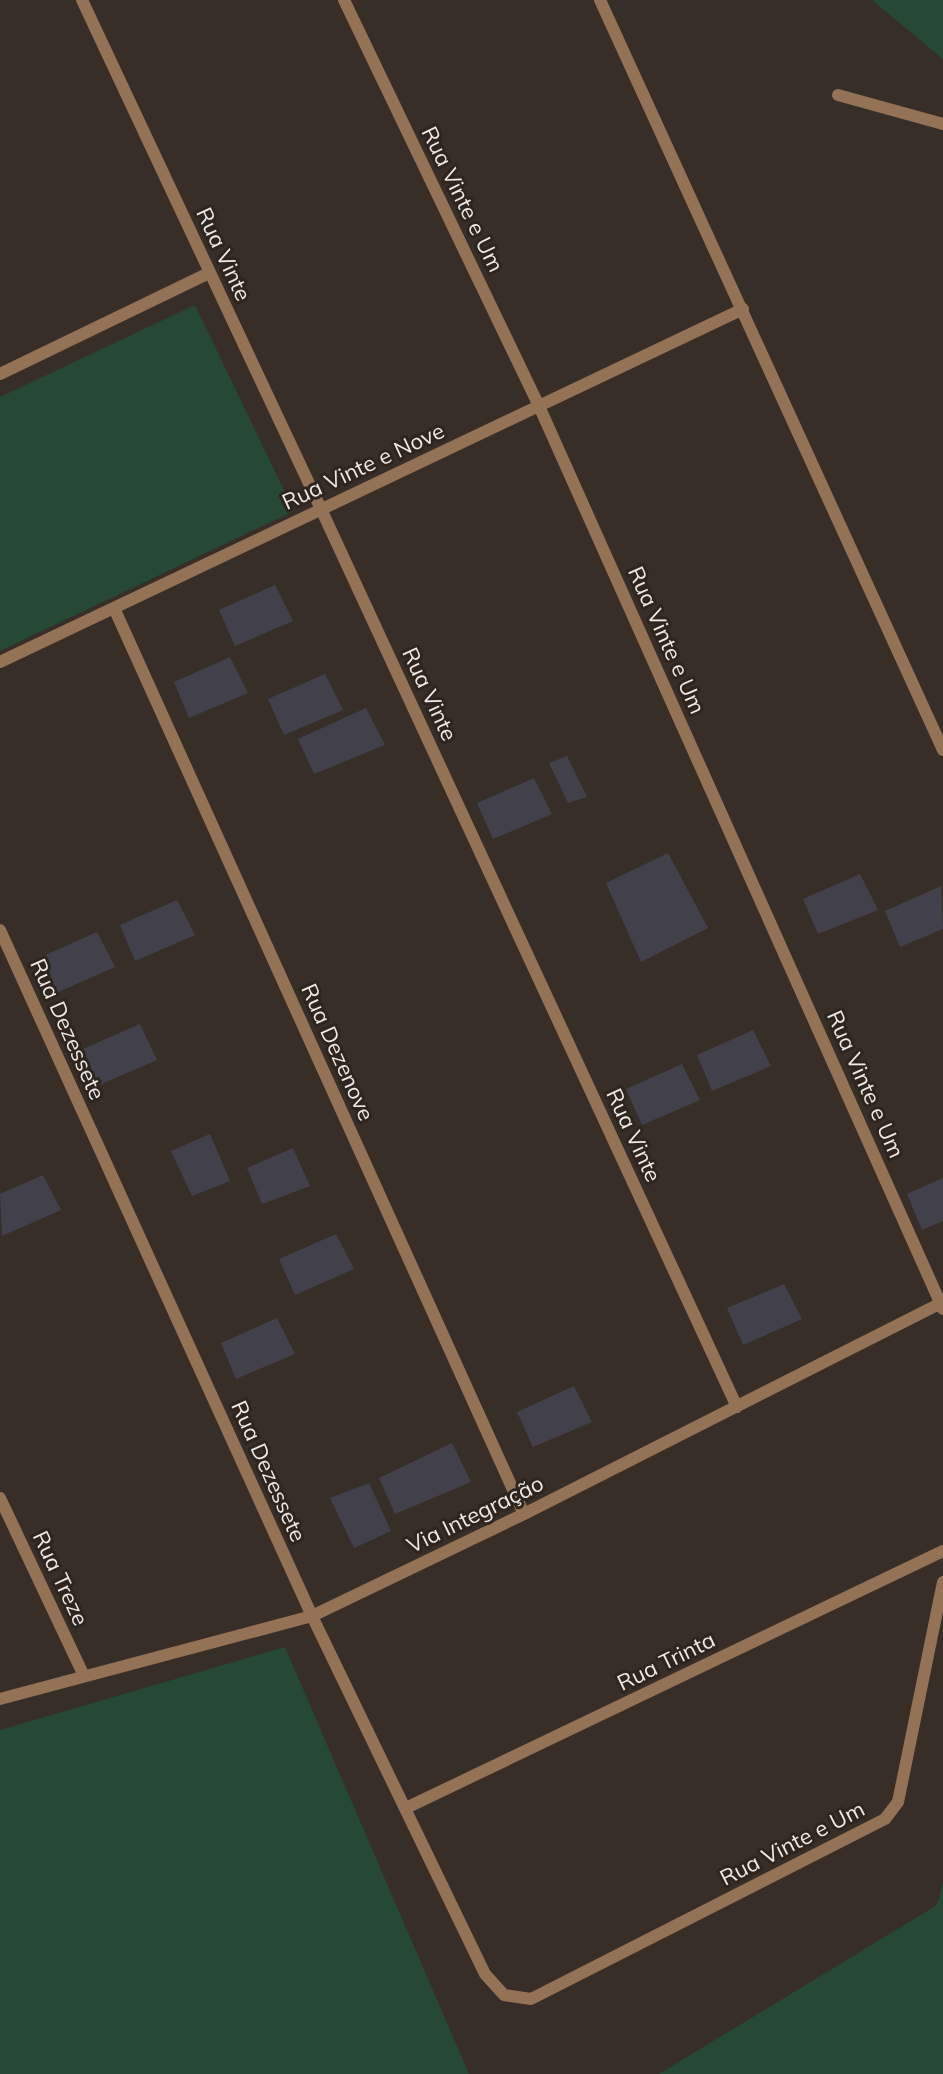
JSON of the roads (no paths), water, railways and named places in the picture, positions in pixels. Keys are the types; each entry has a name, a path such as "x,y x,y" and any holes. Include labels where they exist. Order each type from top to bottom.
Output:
{"street":[{"name":"Rua Vinte","path":"82,0 321,509 737,1407"},
{"name":"Rua Vinte e Um","path":"344,0 539,406 942,1305"},
{"path":"600,0 943,750"},
{"path":"838,95 943,124"},
{"path":"0,374 209,273"},
{"name":"Rua Vinte e Nove","path":"0,662 743,309"},
{"name":"Rua Dezenove","path":"114,608 524,1514"},
{"name":"Rua Dezessete","path":"0,930 312,1616 485,1974 504,1995 531,1999"},
{"name":"Via Integração","path":"0,1699 312,1616 524,1514 942,1305"},
{"name":"Rua Treze","path":"0,1498 84,1676"},
{"name":"Rua Trinta","path":"406,1808 943,1551"},
{"name":"Rua Vinte e Um","path":"531,1999 885,1819 898,1802 943,1582"}]}
